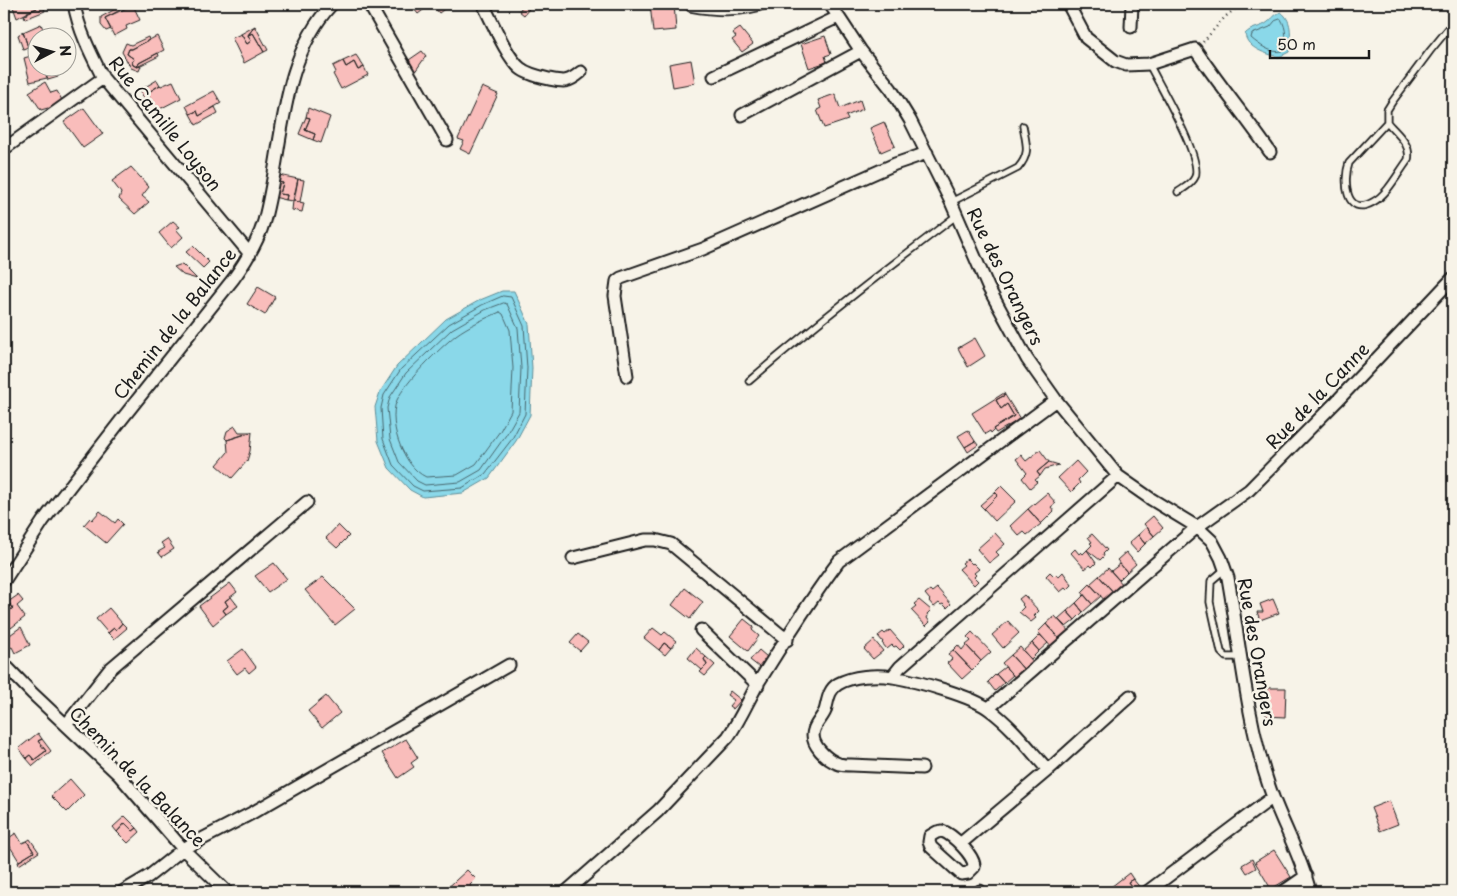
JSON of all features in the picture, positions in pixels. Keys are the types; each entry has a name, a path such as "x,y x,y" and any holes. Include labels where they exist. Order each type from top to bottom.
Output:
{"street":[{"name":"Rue Camille Loyson","path":"74,4 86,45 103,78 250,254"},
{"name":"Chemin de la Balance","path":"4,582 43,521 234,278 250,254 263,223 294,68 304,42 332,4"},
{"path":"369,4 447,140"},
{"path":"482,4 512,59 520,69 544,78 564,81 572,80 581,72"},
{"name":"Rue des Orangers","path":"830,4 861,51 891,89 910,120 951,202 988,287 1027,360 1056,400 1118,476 1197,528 1212,541 1228,578 1255,738 1273,797 1306,876 1310,892"},
{"path":"1068,4 1086,38 1115,61 1126,65 1149,64 1194,49 1270,152"},
{"path":"1131,26 1132,4"},
{"path":"714,76 838,17"},
{"path":"742,115 861,51"},
{"path":"4,149 103,78"},
{"path":"627,376 615,296 617,281 621,278 702,248 896,164 927,153"},
{"name":"Rue de la Canne","path":"989,708 1197,528 1249,490 1337,401 1453,278"},
{"path":"566,892 658,811 728,737 786,640 839,561 1056,400"},
{"path":"892,677 1118,476"},
{"path":"66,725 110,669 306,502"},
{"path":"573,558 646,540 671,544 786,640"},
{"path":"701,630 758,685"},
{"name":"Chemin de la Balance","path":"4,664 118,775 183,849 226,892"},
{"path":"122,892 149,876 183,849 252,814 509,665"},
{"path":"922,768 839,764 828,758 814,742 813,735 822,718 831,690 836,685 864,677 892,677 969,699 989,708 1000,717 1048,770"},
{"path":"960,844 1048,770 1130,696"},
{"path":"1147,892 1273,797"},
{"path":"1283,892 1306,876"}],"lane":[{"path":"690,8 737,12 770,4"},
{"path":"1386,122 1408,146 1410,154 1408,160 1382,195 1372,203 1358,205 1348,197 1346,170 1349,163 1386,122 1387,110 1392,102 1453,23"},
{"path":"1149,64 1192,149 1196,165 1196,176 1192,182 1178,192"},
{"path":"951,202 1018,168 1026,160 1027,149 1023,126"},
{"path":"749,380 883,271 956,216"},
{"path":"1225,570 1211,581 1210,602 1221,652 1226,657 1242,658"}],"path":[{"path":"1194,49 1204,41 1225,17 1241,4"}],"water":[{"path":"1281,12 1290,25 1289,52 1279,57 1263,52 1249,44 1245,34 1265,24"},
{"path":"502,291 514,291 529,324 532,368 530,415 516,441 489,478 463,493 423,497 410,490 389,468 378,441 375,407 380,392 397,366 446,319 480,300"}],"building":[{"path":"12,4 36,4 37,8 17,18"},
{"path":"36,4 42,4 45,11 25,19 24,15 28,14 27,12 37,8"},
{"path":"410,4 431,4 418,14"},
{"path":"437,4 451,4 439,13 435,8 439,5"},
{"path":"524,4 533,4 524,15 519,11"},
{"path":"650,4 674,4 676,30 653,32"},
{"path":"133,5 140,20 126,26 127,29 114,36 105,18"},
{"path":"119,7 120,10 105,18 111,29 106,31 101,25 101,17"},
{"path":"41,24 43,28 32,28"},
{"path":"255,26 268,50 264,52 253,33 248,35"},
{"path":"255,26 248,35 251,41 247,44 241,34"},
{"path":"740,28 753,44 742,52 732,40 736,37 733,33"},
{"path":"28,30 28,47 23,32"},
{"path":"23,32 28,47 23,49 18,35"},
{"path":"253,33 264,52 244,63 232,38 241,34 247,44 251,41 248,35"},
{"path":"157,36 164,50 139,63 137,67 133,65 134,59 127,54 129,49"},
{"path":"825,36 831,54 825,56 827,62 809,68 801,44"},
{"path":"148,37 149,40 129,49 127,54 134,59 133,65 141,66 139,71 131,68 122,52 126,43 131,45"},
{"path":"422,51 426,56 414,73 406,62"},
{"path":"158,53 159,56 137,67 139,63"},
{"path":"356,55 364,67 358,70 354,62 346,67 343,61"},
{"path":"28,57 28,74 24,58"},
{"path":"691,60 695,83 673,87 669,64"},
{"path":"343,61 346,67 354,62 358,70 364,67 368,75 341,89 333,74 336,72 333,66"},
{"path":"29,78 47,78 30,82"},
{"path":"157,80 160,85 147,93 151,101 146,103 140,90"},
{"path":"173,81 181,98 156,111 147,93 160,85"},
{"path":"45,82 51,93 57,91 63,102 52,111 48,108 41,110 29,92"},
{"path":"482,87 498,94 470,154 460,149 464,141 458,139"},
{"path":"214,91 221,103 199,116 197,111 190,114 186,106"},
{"path":"835,94 840,108 860,100 863,109 846,116 848,120 824,128 817,110 821,108 818,100"},
{"path":"215,107 218,113 196,125 190,114 197,111 199,116"},
{"path":"84,108 103,134 83,148 64,122"},
{"path":"308,108 330,117 321,143 313,140 315,134 305,130 310,118 306,117"},
{"path":"306,117 310,118 305,130 315,134 313,140 299,134"},
{"path":"884,122 895,146 881,152 870,128"},
{"path":"131,167 149,187 142,196 149,202 135,214 119,199 121,193 112,181"},
{"path":"279,175 298,179 293,201 286,200 287,195 280,194 283,183 277,182"},
{"path":"298,179 304,180 300,202 294,201"},
{"path":"277,182 283,183 280,194 287,195 286,200 274,197"},
{"path":"293,201 304,203 302,212 292,210"},
{"path":"173,221 180,227 176,229 183,237 171,248 159,233"},
{"path":"193,246 209,262 203,268 186,252"},
{"path":"182,264 197,279 183,275 174,267"},
{"path":"258,287 275,297 265,315 247,304"},
{"path":"975,338 985,356 968,367 958,348"},
{"path":"1004,393 1005,395 996,400 1001,409 1007,404 1014,416 993,429 991,433 990,431 985,434 972,413"},
{"path":"1005,395 1020,419 996,433 993,429 1014,416 1007,404 1001,409 996,400"},
{"path":"235,426 239,432 252,432 227,440 225,438 227,431"},
{"path":"968,430 975,441 965,447 958,436"},
{"path":"252,432 247,461 232,478 217,465 228,452 227,440"},
{"path":"975,441 978,445 968,452 965,447"},
{"path":"1040,450 1049,462 1037,472 1040,476 1035,480 1037,482 1030,488 1022,478 1027,473 1016,459 1021,455 1026,461"},
{"path":"1076,461 1086,472 1078,480 1080,483 1071,492 1058,478"},
{"path":"1049,462 1059,465 1045,469 1040,476 1037,472"},
{"path":"1001,486 1016,501 995,521 984,509 998,495 995,492"},
{"path":"995,492 998,495 984,509 980,505"},
{"path":"1047,493 1056,503 1051,507 1054,511 1041,524 1028,509"},
{"path":"1028,509 1041,524 1027,535 1024,532 1019,536 1010,526"},
{"path":"100,511 115,523 118,519 123,524 106,543 84,525 90,518 92,520"},
{"path":"1153,516 1163,528 1154,536 1144,524"},
{"path":"338,525 349,536 337,548 326,538"},
{"path":"1147,527 1154,536 1145,544 1138,535"},
{"path":"995,533 1005,544 996,552 999,555 989,563 977,549"},
{"path":"1092,534 1107,550 1100,560 1087,550 1092,545 1088,537"},
{"path":"1138,535 1145,544 1137,552 1129,543"},
{"path":"167,539 174,549 162,557 158,552 165,548 161,543"},
{"path":"1075,549 1079,554 1081,552 1083,554 1087,550 1096,563 1092,567 1090,565 1085,569 1071,553"},
{"path":"1126,552 1136,564 1127,572 1117,560"},
{"path":"967,559 979,569 974,573 976,575 974,577 978,581 974,585 959,569"},
{"path":"274,563 287,579 268,592 255,576"},
{"path":"1120,564 1127,572 1119,580 1111,571"},
{"path":"1108,568 1124,586 1115,594 1099,576"},
{"path":"1050,572 1058,577 1063,572 1072,585 1067,590 1065,588 1060,592 1046,576"},
{"path":"1099,576 1115,594 1106,602 1090,584"},
{"path":"323,577 355,609 335,625 305,590"},
{"path":"230,583 237,592 225,601 228,606 223,610 226,614 213,625 199,606"},
{"path":"1090,584 1101,596 1092,604 1082,592"},
{"path":"685,588 703,602 690,619 672,605"},
{"path":"937,588 951,604 947,608 939,603 934,607 925,594"},
{"path":"18,595 23,601 17,606 25,617 11,628 4,619 4,615 13,608 8,602"},
{"path":"1024,595 1039,611 1034,616 1036,618 1031,622 1019,612 1024,607 1019,599"},
{"path":"1084,595 1092,604 1083,612 1076,603"},
{"path":"231,597 238,606 226,614 223,610 228,606 225,601"},
{"path":"1273,599 1279,613 1260,620 1257,612 1263,612 1260,604"},
{"path":"919,600 931,610 927,614 930,622 926,626 911,610"},
{"path":"8,602 13,608 4,615 4,606"},
{"path":"1076,603 1083,612 1075,620 1067,611"},
{"path":"109,608 122,623 116,630 114,628 108,633 96,619"},
{"path":"1067,611 1075,620 1066,627 1058,619"},
{"path":"1055,616 1071,634 1062,642 1046,624"},
{"path":"744,619 754,627 752,630 759,636 748,651 730,636"},
{"path":"1008,621 1019,633 1003,648 992,635"},
{"path":"122,623 127,628 114,639 108,633 114,628 116,630"},
{"path":"1046,624 1062,642 1053,649 1038,632"},
{"path":"21,627 30,645 15,653 12,647 8,649 5,644 10,642 7,637"},
{"path":"653,628 662,635 665,632 676,641 671,648 664,643 659,650 644,638"},
{"path":"890,630 904,646 900,650 892,645 887,649 878,636"},
{"path":"972,632 991,652 981,661 966,645 971,641 967,637"},
{"path":"578,634 588,642 580,651 570,643"},
{"path":"1040,635 1048,643 1039,651 1032,643"},
{"path":"874,640 883,651 873,659 864,649"},
{"path":"664,643 671,648 665,655 659,650"},
{"path":"1032,643 1039,651 1031,659 1023,651"},
{"path":"958,645 962,650 966,645 981,661 972,670 953,650"},
{"path":"1020,647 1036,665 1027,673 1011,655"},
{"path":"696,648 706,657 704,659 707,665 702,670 688,658"},
{"path":"243,649 256,667 249,673 245,668 237,674 227,661"},
{"path":"759,650 767,657 759,667 750,660"},
{"path":"953,650 972,670 962,679 947,663 952,659 948,654"},
{"path":"1011,655 1027,673 1018,681 1002,663"},
{"path":"706,657 715,665 705,676 700,672 707,665 704,659"},
{"path":"1005,667 1013,675 1004,683 996,674"},
{"path":"996,674 1004,683 995,691 988,682"},
{"path":"1267,688 1286,688 1285,717 1266,716"},
{"path":"730,691 741,700 733,709 729,706 734,700 727,695"},
{"path":"326,696 340,713 322,728 308,711"},
{"path":"38,733 42,739 38,741 46,751 34,760 30,755 26,758 19,748"},
{"path":"42,739 51,751 33,766 26,758 30,755 34,760 46,751 38,741"},
{"path":"406,739 418,758 411,763 414,767 398,778 382,753"},
{"path":"70,779 84,795 67,812 51,796"},
{"path":"1389,801 1398,824 1380,831 1371,808"},
{"path":"125,816 137,828 133,831 125,823 117,832 113,827"},
{"path":"125,823 133,831 137,828 140,832 128,843 117,832"},
{"path":"16,833 22,843 27,841 34,852 19,861 6,840"},
{"path":"30,839 39,852 19,865 18,862 34,852 27,841"},
{"path":"1274,850 1291,877 1271,889 1255,862"},
{"path":"1252,859 1256,868 1247,873 1242,865"},
{"path":"467,870 476,879 470,885 474,890 472,892 443,892"},
{"path":"1129,873 1133,879 1128,882 1133,889 1129,892 1115,892 1111,887"},
{"path":"1133,879 1142,890 1129,892 1133,889 1128,882"}]}
